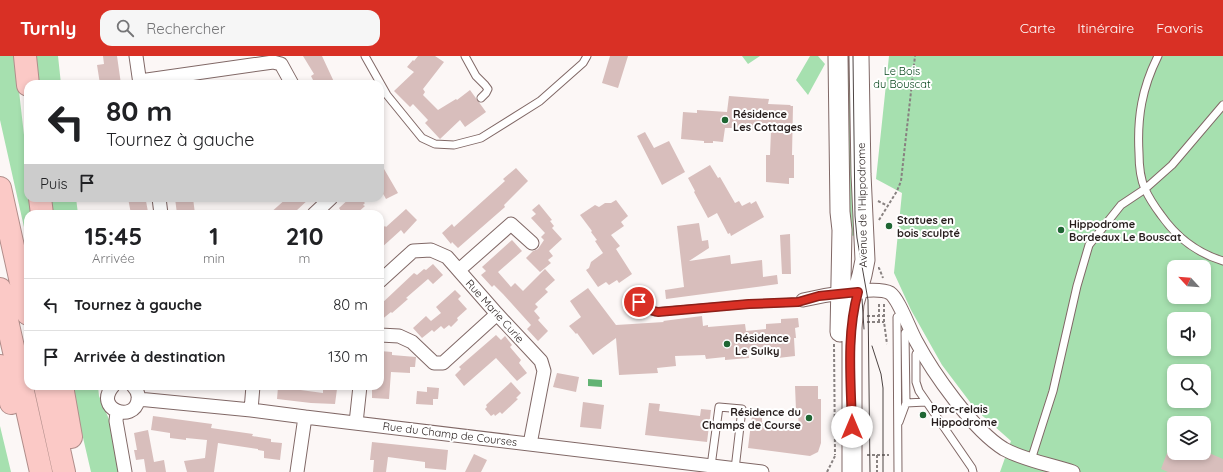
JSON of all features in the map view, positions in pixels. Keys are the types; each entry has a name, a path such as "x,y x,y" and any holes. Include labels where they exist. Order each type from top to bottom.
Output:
{"highway":[{"path":"25,56 27,80"},
{"path":"0,188 24,296"},
{"path":"0,289 41,472"},
{"path":"0,366 12,404 29,420"},
{"path":"46,390 64,472"},
{"path":"63,390 78,472"}],"street":[{"path":"136,56 140,80"},
{"name":"Avenue de l'Hippodrome","path":"838,56 840,212 849,293 846,468"},
{"name":"Avenue de l'Hippodrome","path":"849,293 865,260 861,174 859,56"},
{"path":"150,80 242,61 273,62 281,64 290,80"},
{"path":"318,210 327,202"},
{"path":"459,270 511,224 532,243"},
{"name":"Rue Marie Curie","path":"384,277 413,251 431,250 442,254 447,257 541,361 544,371 530,444"},
{"path":"804,300 819,296 878,290 889,292 894,297 921,351 957,402 985,433 1004,449 1031,460 1073,472"},
{"path":"384,335 399,336 412,342 434,362 443,363 497,314"},
{"path":"111,390 108,395 108,400 112,409 117,412 131,411 137,404 138,394 136,390"},
{"path":"251,410 253,390"},
{"path":"356,422 360,390"},
{"name":"Rue du Champ de Courses","path":"138,399 356,422 762,472"},
{"path":"117,412 116,421 126,472"},
{"path":"297,472 305,417"}],"lane":[{"path":"365,56 379,80"},
{"path":"465,56 476,76 488,89 481,98"},
{"path":"384,90 422,138 435,144 454,145 480,138 540,101 583,63 587,56"},
{"path":"1158,56 1145,88 1140,107 1138,140 1139,165 1145,189 1165,221 1185,242 1198,251 1223,261"},
{"path":"1031,460 1053,391 1086,251 1089,245 1121,205 1145,189 1172,165 1223,106"},
{"path":"639,302 646,309 655,312 749,304 798,302 804,300"},
{"path":"898,472 897,317 903,314"},
{"path":"897,428 906,403 905,333 911,330"},
{"path":"921,351 916,354 916,382 918,391 972,468 973,472"},
{"path":"906,403 926,402"},
{"path":"711,466 719,407 742,409 742,470"}],"path":[{"path":"877,223 901,181 915,56"},
{"path":"876,200 888,206"},
{"path":"879,322 884,322"},
{"path":"834,340 846,468"},
{"path":"876,455 877,472"}],"green space":[{"path":"0,56 15,56 24,135 24,202 32,202 32,210 24,210 24,227 0,120"},
{"path":"35,56 58,56 61,80 38,80"},
{"path":"742,56 760,56 748,64"},
{"path":"810,56 818,56 825,64 808,95 796,80"},
{"path":"844,56 855,56 860,235 849,236"},
{"name":"Hippodrome Bordeaux Le Bouscat","path":"889,56 1223,56 1223,472 1000,472 1011,441 976,410 942,365 911,310 894,273 902,193 876,179"},
{"path":"50,202 76,202 78,210 51,210"},
{"path":"72,390 98,390 99,396 111,424 120,472 91,472"},
{"path":"0,426 11,472 0,472"}],"shaded area":[{"path":"588,379 602,380 602,387 588,386"}],"building":[{"path":"103,56 117,56 120,80 99,80 97,65 104,64"},
{"path":"303,56 322,56 333,80 313,80 311,76 314,74"},
{"path":"418,56 435,56 444,62 423,89 425,92 423,95 438,110 456,99 457,100 470,90 486,112 465,127 460,120 440,139 425,123 428,120 413,104 410,107 394,91 414,72 407,67"},
{"path":"610,56 628,56 618,88 602,83"},
{"path":"729,96 769,99 768,104 793,106 792,155 794,155 794,178 789,178 789,184 766,182 766,155 770,155 771,131 748,130 748,128 725,128 723,142 713,141 713,143 704,143 704,141 681,139 683,112 697,113 697,110 727,112"},
{"path":"645,132 654,148 669,141 685,172 662,185 637,136"},
{"path":"710,165 718,178 720,177 735,203 739,201 742,206 756,201 764,217 731,236 730,233 728,234 717,213 708,218 688,178"},
{"path":"516,168 528,181 504,205 505,207 458,248 452,242 451,244 442,233 452,224 454,227 505,181 503,179"},
{"path":"384,169 398,193 386,199 384,195"},
{"path":"616,200 628,216 621,222 624,226 611,235 620,246 616,249 632,274 619,283 617,280 609,285 606,282 598,287 586,270 589,268 591,262 603,253 595,241 597,240 591,232 592,231 580,215 595,205 599,207 605,203 611,203"},
{"path":"129,202 146,202 148,210 130,210"},
{"path":"176,202 194,202 194,210 176,210"},
{"path":"282,202 306,202 297,210 274,210"},
{"path":"346,202 365,203 363,205 365,206 360,210 340,210 339,208"},
{"path":"539,204 552,220 550,221 554,226 552,228 562,239 549,251 553,256 548,260 551,263 540,272 526,258 533,251 538,249 544,240 541,237 545,233 531,218 536,214 532,210"},
{"path":"406,209 417,220 404,234 401,230 384,245 384,227 386,227"},
{"path":"699,223 702,241 708,240 709,248 689,261 730,255 731,264 762,260 763,277 777,275 778,284 666,299 665,290 684,287 677,226"},
{"path":"790,234 791,274 782,274 780,235"},
{"path":"512,240 522,251 498,272 511,287 515,283 523,291 545,269 555,280 545,289 548,292 535,304 538,307 534,311 540,318 538,320 548,331 538,341 527,329 531,325 494,285 492,287 481,275 486,271 482,267"},
{"path":"433,264 443,275 433,284 428,279 406,298 408,299 384,318 384,301 414,273 417,275 424,269 426,270"},
{"path":"588,288 616,325 664,322 663,321 702,316 703,326 708,325 708,327 745,324 746,331 766,329 766,324 781,323 781,319 798,318 799,327 795,328 796,338 794,338 795,356 778,358 777,354 767,355 767,350 748,351 749,358 725,360 725,357 706,359 705,355 675,356 676,366 657,368 658,373 619,375 616,338 593,355 577,333 576,334 569,326 581,317 570,301"},
{"path":"455,290 461,296 458,299 467,309 457,318 458,320 451,327 449,325 444,329 441,326 434,332 432,330 422,338 413,328 426,316 431,321 441,313 436,307"},
{"path":"496,335 501,340 505,336 512,345 510,347 521,360 519,363 527,373 517,381 496,358 464,386 455,375 461,369 459,367"},
{"path":"384,351 392,352 392,355 416,357 415,367 410,367 410,373 391,372 389,399 372,398 372,390 384,390"},
{"path":"557,373 579,377 576,392 553,387"},
{"path":"511,382 521,393 516,398 518,399 502,414 500,412 495,416 494,414 491,416 485,409 487,407 486,405"},
{"name":"Résidence du Champs de Course","path":"795,386 818,386 818,399 821,399 821,443 818,452 810,456 748,448 752,415 762,416 762,423 780,425 779,429 799,431"},
{"path":"427,387 439,388 438,399 433,399 433,405 416,404 417,391 427,392"},
{"path":"278,390 300,390 323,393 323,390 337,390 335,404 277,399"},
{"path":"583,402 604,405 601,429 580,427"},
{"name":"Résidence du Champs de Course","path":"649,403 660,404 659,411 700,416 701,409 711,410 707,442 645,435"},
{"path":"153,416 212,424 211,428 253,434 252,436 271,439 271,442 282,443 280,460 264,458 264,451 258,449 218,443 214,472 187,472 184,461 205,458 207,440 170,438 170,433 151,430"},
{"path":"148,430 154,462 164,460 166,472 146,472 144,459 136,460 134,450 137,450 134,433"},
{"path":"372,442 448,450 446,470 425,468 425,462 388,457 386,472 373,472 374,460 370,460"},
{"path":"1167,453 1167,460 1211,460 1211,454 1223,459 1223,472 1168,472 1161,469"},
{"path":"474,454 487,460 481,472 465,472"}],"tram line":[{"path":"853,56 855,216 857,238 868,300 870,472"},
{"path":"862,299 864,329"},
{"path":"872,346 881,374 883,388 883,472"}],"place":[{"name":"Résidence Les Cottages","path":"725,120"},
{"name":"Statues en bois sculpté","path":"889,226"},
{"name":"Hippodrome Bordeaux Le Bouscat","path":"1061,230"},
{"name":"Résidence Le Sulky","path":"727,344"},
{"name":"Parc-relais Hippodrome","path":"923,415"},
{"name":"Résidence du Champs de Course","path":"809,418"}],"route":[{"path":"639,302 646,309 658,312 749,304 798,302 819,296 858,292 852,316 852,427"}],"park label":[{"name":"Le Bois du Bouscat","path":"902,77"}]}
